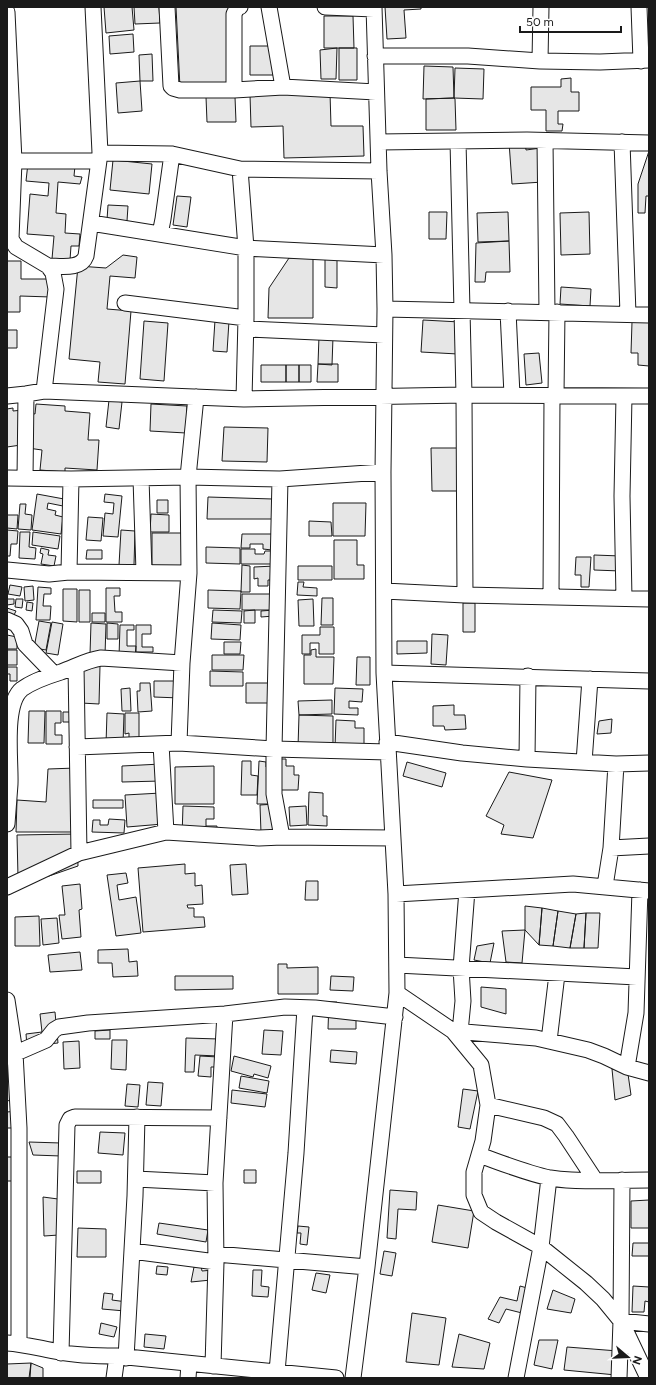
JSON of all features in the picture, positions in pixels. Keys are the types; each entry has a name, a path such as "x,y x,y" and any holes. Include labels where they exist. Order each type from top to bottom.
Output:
{"street":[{"path":"48,266 79,265 84,261 86,256 99,157 93,7"},
{"path":"167,7 170,86 177,89 234,90 283,87 376,92"},
{"path":"234,90 234,14 237,8 240,7"},
{"path":"269,7 283,87"},
{"path":"325,7 374,8 379,171 384,255 384,673 396,894 397,993 367,1267 353,1378"},
{"path":"540,62 541,7"},
{"path":"375,56 468,56 540,62 645,60 639,7"},
{"path":"7,12 11,161 11,239 16,247 48,266 53,273 56,289 44,391"},
{"path":"458,141 464,395 465,595"},
{"path":"379,142 545,141 649,143"},
{"path":"545,141 554,395 551,597"},
{"path":"622,142 628,314"},
{"path":"160,234 172,154"},
{"path":"11,161 172,154 240,169 379,171"},
{"path":"240,169 246,248 244,399"},
{"path":"91,223 246,248 384,255"},
{"path":"125,303 246,324 384,335"},
{"path":"385,309 649,315"},
{"path":"508,311 512,395"},
{"path":"7,396 44,391 244,399 464,395 649,396"},
{"path":"25,478 26,394"},
{"path":"624,396 622,496 624,598"},
{"path":"179,743 182,663 189,573 188,477 196,397"},
{"path":"7,478 188,477 280,479 383,472"},
{"path":"69,572 71,478"},
{"path":"141,478 144,572"},
{"path":"280,479 274,794 282,837"},
{"path":"7,570 49,574 69,572 189,573"},
{"path":"384,591 465,595 649,599"},
{"path":"7,620 16,624 21,630 24,644 54,674"},
{"path":"7,824 10,714 13,701 21,690 43,678 76,666 90,659 101,658 182,663"},
{"path":"76,666 78,853"},
{"path":"384,673 528,676 649,681"},
{"path":"527,759 528,676"},
{"path":"584,762 590,679"},
{"path":"77,747 179,743 274,749 387,747 527,759 616,764 649,763"},
{"path":"161,744 166,832"},
{"path":"605,886 611,848 616,764"},
{"path":"7,887 78,853 166,832 259,838 393,838"},
{"path":"611,848 649,846"},
{"path":"396,894 573,884 644,891 637,977 636,1013 627,1067"},
{"path":"456,1032 463,1001 461,968 468,890"},
{"path":"396,966 637,977"},
{"path":"549,1041 557,974"},
{"path":"397,993 456,1032 482,1066 488,1105 483,1141 474,1172 474,1195 481,1212 541,1247 592,1288 621,1321 648,1378"},
{"path":"7,1000 19,1128 13,1256 13,1343 61,1353 85,1356 121,1357 188,1371 213,1366 259,1374 277,1372 336,1378"},
{"path":"11,1055 46,1040 54,1030 59,1027 88,1023 225,1014 286,1007 395,1016"},
{"path":"277,1372 296,1153 304,1008"},
{"path":"213,1366 216,1258 215,1183 225,1014"},
{"path":"456,1032 536,1038 588,1050 627,1067 649,1073"},
{"path":"488,1105 544,1118 557,1124 595,1180"},
{"path":"61,1353 67,1125 70,1119 75,1117 219,1118"},
{"path":"114,1378 121,1357 132,1251 136,1180 137,1117"},
{"path":"479,1155 514,1168 550,1178 649,1180"},
{"path":"516,1378 541,1247 550,1178"},
{"path":"136,1180 215,1183"},
{"path":"619,1378 622,1180"},
{"path":"132,1251 216,1258 287,1260 367,1267"},
{"path":"621,1321 649,1324"}],"building":[{"path":"104,7 132,7 134,30 106,33"},
{"path":"134,7 159,7 160,23 135,24"},
{"path":"176,7 230,7 233,85 180,88"},
{"path":"385,7 421,7 421,9 404,10 406,38 387,39"},
{"path":"324,16 353,16 354,48 324,48"},
{"path":"133,34 134,52 110,54 109,36"},
{"path":"250,46 275,46 275,75 250,75"},
{"path":"337,48 336,79 321,79 320,50"},
{"path":"339,48 357,48 357,80 339,80"},
{"path":"152,54 153,81 140,81 139,55"},
{"path":"424,66 453,67 454,98 423,99"},
{"path":"455,68 484,69 483,99 454,98"},
{"path":"571,78 571,92 579,92 579,111 558,111 558,124 563,124 562,131 546,131 546,110 531,110 531,87 561,87 561,79"},
{"path":"140,81 142,111 118,113 116,83"},
{"path":"330,93 331,126 363,126 364,156 284,158 283,126 251,127 250,95"},
{"path":"206,97 235,97 236,122 207,122"},
{"path":"454,98 456,130 426,130 426,99"},
{"path":"525,141 526,150 541,148 543,182 512,184 509,142"},
{"path":"649,151 649,196 646,196 645,213 638,213 638,184"},
{"path":"113,160 152,164 149,194 110,190"},
{"path":"28,163 75,166 74,176 82,177 80,184 58,182 56,213 66,214 65,233 80,234 79,246 71,246 70,260 52,259 54,236 27,234 30,194 48,196 49,183 26,181"},
{"path":"177,196 191,197 187,227 173,225"},
{"path":"108,205 128,206 127,221 107,220"},
{"path":"429,212 447,212 446,239 429,239"},
{"path":"508,212 509,241 478,242 477,213"},
{"path":"589,212 590,254 561,255 560,213"},
{"path":"509,241 510,272 486,272 485,282 475,282 476,243"},
{"path":"123,255 137,257 135,278 110,276 107,309 131,311 125,384 98,382 100,362 69,359 78,266 106,268"},
{"path":"313,257 313,318 268,318 269,288 289,258"},
{"path":"325,259 337,259 337,288 325,287"},
{"path":"7,261 21,261 21,279 51,279 51,297 20,296 20,312 7,312"},
{"path":"561,287 591,289 590,306 560,304"},
{"path":"215,320 229,321 227,352 213,351"},
{"path":"423,320 460,322 458,354 421,352"},
{"path":"144,321 168,323 164,381 140,379"},
{"path":"632,322 649,322 649,366 638,365 638,353 631,353"},
{"path":"7,330 17,330 17,348 7,348"},
{"path":"319,336 333,337 332,365 318,364"},
{"path":"539,353 542,383 526,385 524,354"},
{"path":"318,364 338,364 338,382 317,382"},
{"path":"261,365 286,365 286,382 261,382"},
{"path":"286,365 299,365 299,382 286,382"},
{"path":"299,365 311,365 311,382 299,382"},
{"path":"109,400 122,402 119,429 106,427"},
{"path":"36,404 65,406 65,411 90,413 88,440 99,440 97,470 65,468 65,472 40,470 42,450 28,448 30,413 35,414"},
{"path":"151,404 187,406 186,433 150,431"},
{"path":"13,408 13,411 23,410 28,444 7,447 7,409"},
{"path":"224,427 268,428 267,462 222,461"},
{"path":"431,448 458,448 459,491 432,491"},
{"path":"37,494 64,499 63,506 48,503 47,509 56,511 55,515 63,517 61,534 32,530"},
{"path":"105,494 122,496 118,537 103,536 105,513 113,514 114,503 104,502"},
{"path":"208,497 273,499 273,519 207,519"},
{"path":"157,500 168,500 168,513 157,513"},
{"path":"333,503 366,503 365,536 333,536"},
{"path":"20,504 26,504 25,514 32,515 31,530 18,529"},
{"path":"151,514 169,515 169,532 150,532"},
{"path":"7,515 18,515 17,529 7,528"},
{"path":"88,517 103,518 101,541 86,540"},
{"path":"309,521 331,522 332,536 309,536"},
{"path":"7,530 18,531 17,544 11,544 10,556 7,556"},
{"path":"121,530 135,531 134,565 119,565"},
{"path":"20,532 30,532 29,547 36,548 35,559 19,558"},
{"path":"33,532 60,536 58,549 32,545"},
{"path":"152,533 182,533 182,566 152,566"},
{"path":"242,534 273,534 272,550 263,549 263,544 250,544 250,548 241,548"},
{"path":"334,540 357,540 357,565 364,565 364,579 334,579"},
{"path":"206,547 240,548 240,564 206,563"},
{"path":"41,548 49,550 48,555 56,556 54,566 41,564 43,554 40,553"},
{"path":"241,549 255,549 255,554 264,554 265,551 272,551 272,564 241,564"},
{"path":"87,550 102,550 102,559 86,559"},
{"path":"594,555 621,556 621,571 594,570"},
{"path":"576,557 591,557 589,587 581,587 581,575 575,575"},
{"path":"242,565 250,566 250,592 241,592"},
{"path":"275,566 276,580 268,580 268,586 258,586 258,578 254,579 254,567"},
{"path":"298,566 332,566 332,580 298,580"},
{"path":"298,582 304,582 303,587 317,588 317,596 297,595"},
{"path":"10,585 22,587 20,596 8,594"},
{"path":"33,586 34,600 25,601 24,587"},
{"path":"38,587 51,588 51,594 44,594 43,606 51,606 50,620 36,620"},
{"path":"106,588 120,588 120,596 114,596 115,612 122,612 122,622 106,622"},
{"path":"63,589 77,589 77,622 63,621"},
{"path":"79,590 90,590 90,622 79,622"},
{"path":"208,590 241,591 240,609 208,608"},
{"path":"242,594 273,594 273,610 242,610"},
{"path":"322,598 333,598 333,625 321,625"},
{"path":"7,599 14,599 14,604 7,605"},
{"path":"16,599 23,599 22,608 15,607"},
{"path":"313,599 314,626 299,626 298,600"},
{"path":"27,602 33,603 32,611 26,610"},
{"path":"463,603 475,603 475,632 463,632"},
{"path":"7,608 16,611 14,615 7,612"},
{"path":"213,610 242,611 241,623 212,622"},
{"path":"255,610 255,623 244,623 244,611"},
{"path":"274,610 274,616 261,617 261,611"},
{"path":"92,613 105,613 105,622 92,622"},
{"path":"39,621 51,623 46,650 34,648"},
{"path":"52,622 63,624 58,655 46,653"},
{"path":"91,623 106,624 105,655 90,654"},
{"path":"107,623 118,624 118,639 107,639"},
{"path":"212,623 241,625 240,640 211,639"},
{"path":"120,625 134,625 134,630 127,630 127,646 136,646 135,657 119,657"},
{"path":"136,625 151,625 151,634 142,634 142,647 153,647 153,652 136,652"},
{"path":"320,627 334,627 334,654 319,654 319,643 310,643 310,654 302,654 302,635 320,635"},
{"path":"432,634 448,635 446,665 431,664"},
{"path":"7,635 17,637 17,649 7,649"},
{"path":"397,641 427,641 427,653 397,654"},
{"path":"224,642 241,642 240,654 224,654"},
{"path":"316,649 316,657 334,657 333,684 304,684 304,655 311,655 311,650"},
{"path":"7,650 17,650 17,665 7,665"},
{"path":"212,655 244,655 243,670 212,670"},
{"path":"357,657 370,657 370,685 356,685"},
{"path":"81,666 100,666 99,704 81,703"},
{"path":"7,667 17,667 17,681 10,681 10,674 7,674"},
{"path":"210,671 243,672 243,686 210,686"},
{"path":"154,681 180,681 180,698 154,697"},
{"path":"140,683 150,683 152,711 138,712 137,691 140,691"},
{"path":"246,683 271,683 270,703 246,703"},
{"path":"130,688 131,711 122,711 121,689"},
{"path":"335,688 363,689 362,702 349,701 349,708 358,708 358,715 334,714"},
{"path":"332,700 332,714 299,715 298,701"},
{"path":"454,705 454,715 465,715 466,729 445,730 444,726 433,726 433,706"},
{"path":"29,711 45,711 44,743 28,743"},
{"path":"46,711 61,711 61,723 55,723 55,735 62,735 62,744 46,744"},
{"path":"63,712 76,712 76,722 63,722"},
{"path":"107,713 124,714 123,744 106,744"},
{"path":"125,713 139,713 139,743 129,743 129,733 125,734"},
{"path":"299,715 333,716 333,747 298,747"},
{"path":"612,719 611,733 597,734 599,721"},
{"path":"336,720 355,721 355,728 364,728 364,748 335,747"},
{"path":"277,759 286,759 286,766 294,766 294,775 299,775 298,790 276,790"},
{"path":"242,761 251,761 251,775 258,776 257,795 241,795"},
{"path":"259,761 266,762 266,767 272,767 270,804 257,804"},
{"path":"407,762 446,773 442,787 403,776"},
{"path":"161,764 161,781 122,782 122,766"},
{"path":"214,766 214,804 175,804 175,767"},
{"path":"76,768 76,832 16,832 17,800 46,802 48,769"},
{"path":"509,772 552,780 533,838 501,834 504,825 486,816"},
{"path":"309,792 323,793 323,816 327,816 327,826 308,825"},
{"path":"161,793 163,824 127,827 125,795"},
{"path":"93,800 123,800 123,808 93,808"},
{"path":"275,804 276,833 261,833 260,805"},
{"path":"183,806 214,807 214,819 206,819 206,826 217,826 216,838 182,837"},
{"path":"306,806 307,825 290,826 289,807"},
{"path":"109,819 125,820 124,833 92,832 93,820 100,820 100,825 108,825"},
{"path":"77,834 78,866 49,876 18,877 17,835"},
{"path":"185,864 185,874 195,873 195,886 202,885 203,904 187,905 188,908 194,908 194,917 204,917 205,927 143,932 138,868"},
{"path":"246,864 248,894 232,895 230,865"},
{"path":"126,873 128,883 117,885 119,900 136,897 141,933 116,936 107,875"},
{"path":"306,881 318,881 318,900 305,900"},
{"path":"80,884 82,909 79,910 81,937 62,939 59,915 65,915 62,886"},
{"path":"525,906 542,908 539,945 525,930"},
{"path":"542,908 558,911 553,946 539,945"},
{"path":"558,911 576,914 570,948 553,946"},
{"path":"586,913 600,913 598,948 584,948"},
{"path":"586,913 584,948 570,948 576,914"},
{"path":"39,916 40,946 15,946 15,917"},
{"path":"57,918 59,943 43,945 41,919"},
{"path":"525,930 522,963 506,962 502,931"},
{"path":"494,943 490,963 474,960 477,946"},
{"path":"128,949 129,962 137,961 138,976 113,977 112,963 98,963 98,950"},
{"path":"80,952 82,970 50,972 48,955"},
{"path":"278,964 287,964 287,968 318,967 318,994 278,994"},
{"path":"175,976 233,976 233,989 175,990"},
{"path":"331,976 354,977 353,991 330,990"},
{"path":"481,987 506,989 506,1014 481,1007"},
{"path":"329,1002 337,1002 337,1007 356,1008 356,1029 328,1029"},
{"path":"55,1012 58,1043 27,1046 26,1034 42,1032 40,1014"},
{"path":"110,1030 110,1039 95,1039 95,1031"},
{"path":"264,1030 283,1031 281,1055 262,1054"},
{"path":"186,1038 219,1039 218,1056 195,1055 194,1072 185,1072"},
{"path":"112,1040 127,1040 126,1070 111,1069"},
{"path":"79,1041 80,1068 64,1069 63,1042"},
{"path":"331,1050 357,1052 356,1064 330,1062"},
{"path":"200,1056 218,1057 218,1067 211,1067 211,1077 198,1076"},
{"path":"234,1056 271,1066 268,1078 254,1074 253,1077 231,1071"},
{"path":"627,1067 631,1095 615,1100 612,1069"},
{"path":"13,1071 16,1099 7,1101 7,1072"},
{"path":"241,1076 269,1081 267,1093 239,1088"},
{"path":"148,1082 163,1083 161,1106 146,1105"},
{"path":"127,1084 140,1085 138,1107 125,1106"},
{"path":"463,1089 478,1091 470,1129 458,1127"},
{"path":"232,1090 267,1094 265,1107 231,1103"},
{"path":"17,1111 18,1128 7,1128 7,1112"},
{"path":"100,1132 125,1133 123,1155 98,1153"},
{"path":"29,1142 61,1143 61,1156 33,1155"},
{"path":"7,1157 13,1157 13,1181 7,1181"},
{"path":"244,1170 256,1170 256,1183 244,1183"},
{"path":"77,1171 101,1171 101,1183 77,1183"},
{"path":"390,1190 417,1192 416,1210 398,1209 396,1239 387,1238"},
{"path":"43,1197 58,1199 59,1235 44,1236"},
{"path":"649,1200 649,1228 631,1228 631,1201"},
{"path":"438,1205 474,1211 468,1248 432,1242"},
{"path":"159,1223 208,1230 206,1242 157,1234"},
{"path":"298,1226 309,1227 307,1245 300,1244 301,1233 297,1233"},
{"path":"78,1228 106,1229 106,1257 77,1257"},
{"path":"633,1243 649,1243 649,1256 632,1256"},
{"path":"384,1251 396,1253 392,1276 380,1274"},
{"path":"157,1266 168,1267 167,1275 156,1274"},
{"path":"201,1266 202,1271 213,1270 211,1280 191,1282 194,1267"},
{"path":"253,1270 262,1270 261,1286 269,1287 268,1297 252,1296"},
{"path":"316,1273 330,1275 326,1293 312,1290"},
{"path":"520,1286 531,1289 526,1314 506,1309 499,1323 488,1319 500,1297 517,1301"},
{"path":"633,1286 649,1287 649,1302 645,1301 644,1312 632,1312"},
{"path":"553,1290 575,1299 571,1313 547,1309"},
{"path":"104,1293 113,1294 112,1300 127,1302 125,1311 102,1309"},
{"path":"412,1313 446,1318 439,1365 406,1362"},
{"path":"101,1323 117,1327 114,1337 99,1334"},
{"path":"145,1334 166,1336 164,1349 144,1347"},
{"path":"459,1334 490,1343 484,1369 452,1367"},
{"path":"539,1340 558,1340 552,1369 534,1365"},
{"path":"567,1347 618,1351 616,1375 564,1370"},
{"path":"31,1363 43,1368 43,1378 29,1378"},
{"path":"31,1363 30,1378 7,1378 7,1364"}]}
